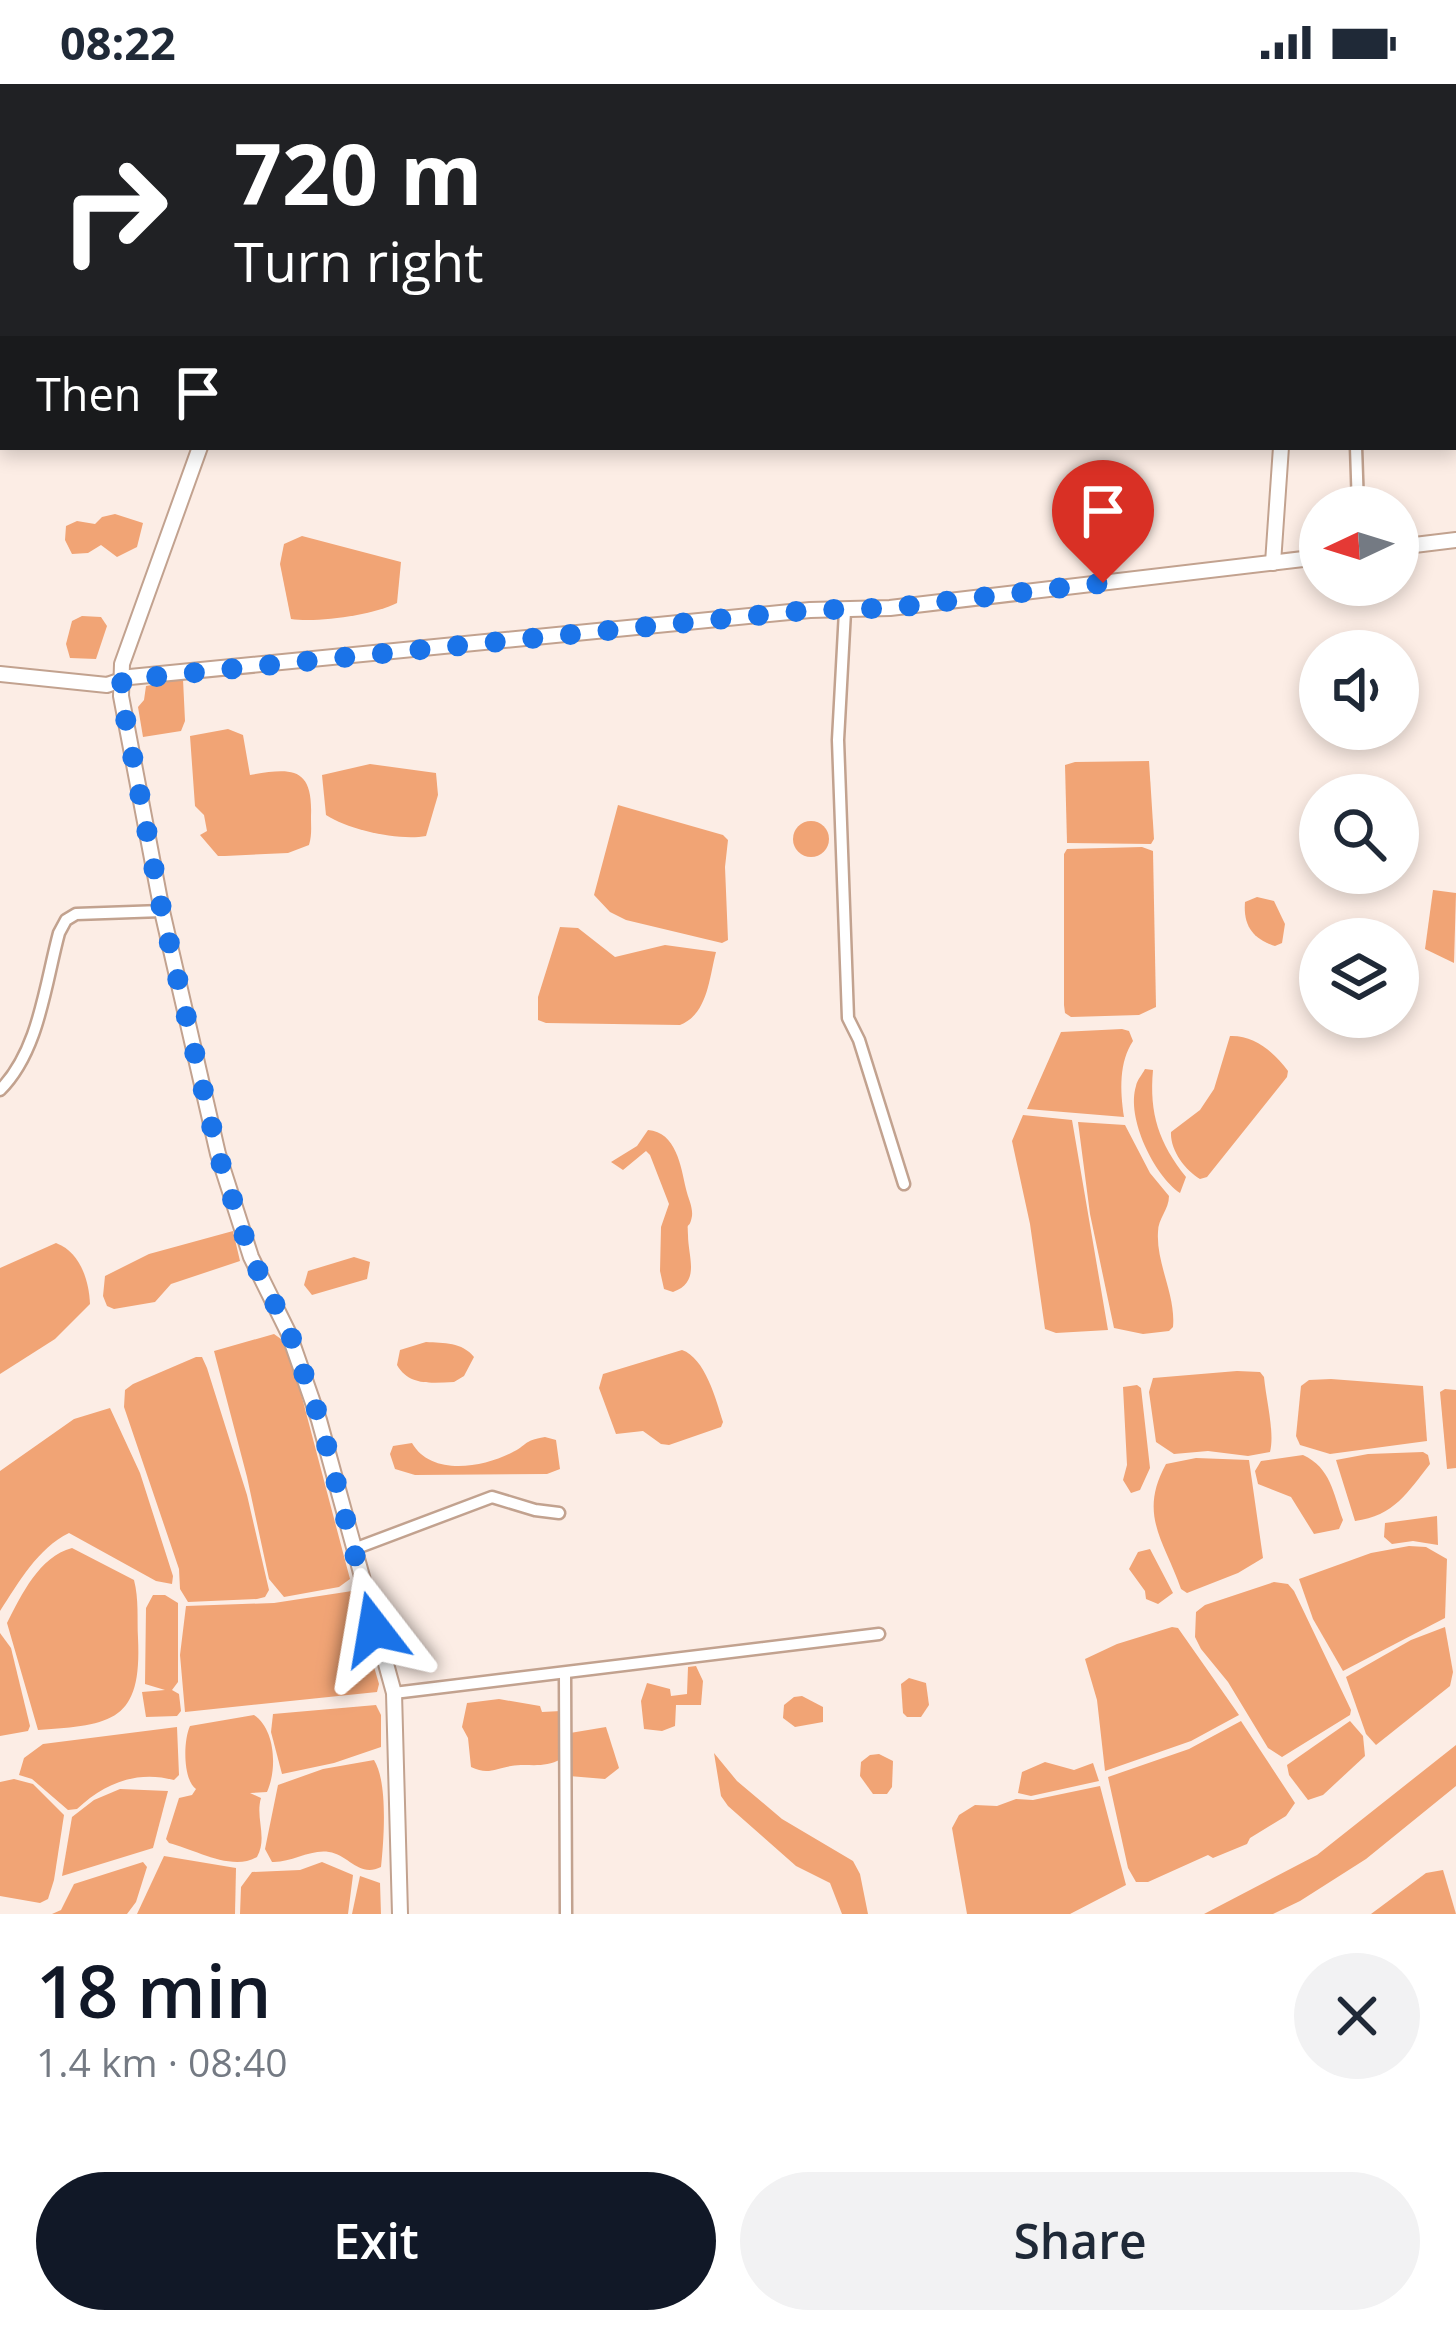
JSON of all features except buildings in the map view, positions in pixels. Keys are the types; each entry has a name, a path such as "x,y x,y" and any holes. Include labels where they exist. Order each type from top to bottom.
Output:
{"street":[{"path":"199,450 122,664 121,695 162,911 218,1154 251,1257 290,1334 310,1390 394,1693 400,1914"},
{"path":"1273,563 1281,450"},
{"path":"1356,450 1357,486"},
{"path":"1419,545 1456,540"},
{"path":"0,674 107,685 1299,560"},
{"path":"845,610 838,740 848,1018 904,1184"},
{"path":"0,1090 16,1074 30,1043 66,920 76,914 162,911"},
{"path":"354,1550 492,1497 559,1513"},
{"path":"394,1693 879,1634"},
{"path":"565,1673 566,1914"}],"shaded area":[{"path":"115,514 143,523 137,547 117,557 101,545 88,553 72,554 65,540 66,526 77,521 95,524"},
{"path":"302,536 401,562 397,603 345,617 291,619 280,564 284,544"},
{"path":"101,617 107,626 96,659 70,658 66,644 72,621"},
{"path":"183,679 185,721 181,731 143,737 138,707 146,686"},
{"path":"228,729 243,735 250,775 277,771 303,779 311,800 309,845 288,853 218,856 200,835 207,831 204,815 195,806 190,736"},
{"path":"1149,761 1151,844 1067,843 1065,765"},
{"path":"370,764 436,773 438,795 426,836 374,833 326,815 322,775"},
{"path":"618,805 728,840 728,940 722,943 626,920 594,895"},
{"path":"811,821 824,826 829,839 824,852 811,857 798,852 793,839 798,826"},
{"path":"1142,847 1153,851 1156,1007 1139,1015 1071,1017 1064,1005 1064,854 1067,849"},
{"path":"1433,890 1456,893 1454,963 1425,949"},
{"path":"1257,897 1274,901 1285,924 1282,943 1267,943 1248,925 1245,902"},
{"path":"560,927 578,928 615,957 665,945 716,952 702,1004 680,1025 538,1020 538,997"},
{"path":"1129,1031 1133,1041 1122,1077 1124,1117 1027,1109 1061,1032"},
{"path":"1230,1036 1263,1046 1288,1071 1287,1077 1207,1177 1200,1179 1180,1159 1171,1132 1200,1110 1214,1089"},
{"path":"1145,1069 1153,1070 1155,1114 1163,1140 1186,1177 1180,1193 1161,1173 1139,1129 1134,1099"},
{"path":"1023,1115 1072,1120 1108,1330 1056,1333 1045,1329 1012,1141"},
{"path":"1078,1122 1125,1125 1150,1173 1169,1196 1158,1232 1173,1315 1169,1331 1143,1334 1114,1328 1090,1214"},
{"path":"648,1130 671,1143 692,1209 690,1275 673,1292 664,1289 660,1271 661,1227 669,1204 650,1155 646,1151 623,1170 611,1162 637,1146"},
{"path":"233,1231 240,1261 171,1284 155,1302 107,1306 105,1276 149,1254"},
{"path":"56,1243 82,1268 90,1304 55,1339 0,1374 0,1268"},
{"path":"354,1257 370,1262 367,1279 312,1295 304,1285 308,1271"},
{"path":"274,1334 281,1339 295,1371 350,1579 339,1587 284,1597 269,1579 214,1351"},
{"path":"426,1342 452,1344 469,1352 474,1357 464,1376 454,1382 429,1383 402,1372 397,1365 400,1350"},
{"path":"682,1350 697,1361 708,1380 721,1427 669,1445 643,1431 616,1434 599,1388 603,1374"},
{"path":"202,1357 207,1368 247,1495 269,1590 265,1597 188,1602 124,1407 125,1390 133,1384"},
{"path":"1260,1372 1264,1377 1270,1452 1174,1454 1156,1442 1149,1392 1153,1378"},
{"path":"1309,1380 1423,1386 1427,1441 1330,1454 1300,1445 1296,1436 1301,1386"},
{"path":"1137,1385 1150,1468 1140,1490 1131,1493 1123,1480 1127,1465 1123,1387"},
{"path":"1456,1390 1456,1468 1447,1469 1440,1392"},
{"path":"110,1408 140,1473 172,1584 156,1581 69,1533 39,1557 0,1611 0,1471 74,1419"},
{"path":"545,1437 556,1440 560,1469 547,1474 415,1475 395,1469 390,1454 393,1446 412,1443 431,1461 472,1465"},
{"path":"1423,1452 1430,1464 1407,1493 1380,1514 1355,1521 1336,1460"},
{"path":"1303,1455 1330,1482 1343,1520 1339,1529 1314,1534 1291,1497 1258,1484 1255,1471 1261,1461"},
{"path":"1196,1458 1249,1460 1263,1558 1187,1593 1161,1541 1154,1498 1166,1464"},
{"path":"1437,1516 1438,1545 1392,1544 1384,1537 1385,1523"},
{"path":"1426,1547 1447,1559 1445,1618 1343,1671 1313,1619 1299,1579 1371,1553"},
{"path":"72,1548 134,1580 135,1687 118,1713 104,1721 38,1730 7,1623 41,1568"},
{"path":"1150,1549 1173,1593 1158,1604 1146,1599 1129,1569 1138,1552"},
{"path":"1274,1582 1288,1584 1294,1591 1351,1710 1282,1757 1268,1748 1195,1637 1196,1612 1205,1605"},
{"path":"352,1591 379,1684 377,1692 185,1712 180,1655 186,1606 274,1603"},
{"path":"153,1595 165,1595 178,1603 178,1682 172,1690 179,1694 177,1716 146,1717 142,1692 165,1690 145,1684 146,1608"},
{"path":"1445,1627 1453,1672 1450,1686 1376,1745 1366,1734 1346,1677 1411,1640"},
{"path":"1178,1628 1239,1715 1191,1741 1105,1771 1097,1700 1085,1659"},
{"path":"0,1633 11,1648 30,1726 28,1731 0,1736"},
{"path":"696,1666 703,1681 701,1705 676,1705 675,1726 662,1731 644,1729 641,1701 647,1683 670,1689 671,1696 687,1694 688,1667"},
{"path":"909,1678 926,1683 929,1705 921,1717 903,1713 901,1684"},
{"path":"802,1696 823,1707 823,1722 795,1727 783,1718 784,1705"},
{"path":"499,1699 540,1706 542,1712 561,1711 561,1759 491,1771 471,1767 462,1727 467,1703"},
{"path":"376,1705 381,1715 381,1747 282,1774 271,1732 273,1714"},
{"path":"254,1715 267,1730 273,1762 267,1792 250,1793 261,1798 257,1857 225,1861 169,1843 166,1839 179,1798 196,1789 186,1760 190,1726"},
{"path":"1241,1721 1295,1803 1286,1816 1247,1844 1213,1858 1208,1855 1148,1882 1136,1882 1128,1868 1108,1777 1189,1749"},
{"path":"1350,1721 1363,1736 1365,1756 1323,1795 1308,1800 1287,1765"},
{"path":"177,1727 179,1775 174,1780 122,1781 68,1810 32,1779 19,1775 24,1758 43,1744"},
{"path":"606,1727 619,1768 605,1779 569,1776 570,1733"},
{"path":"1456,1745 1456,1786 1366,1859 1273,1914 1204,1914 1317,1855"},
{"path":"714,1753 737,1781 782,1819 853,1861 868,1914 842,1914 830,1883 796,1866 728,1806 721,1796"},
{"path":"870,1755 893,1761 892,1787 887,1794 873,1794 860,1776 861,1762"},
{"path":"374,1760 383,1796 381,1867 366,1870 322,1852 272,1862 265,1849 278,1785 323,1769"},
{"path":"1045,1762 1074,1770 1093,1763 1099,1781 1031,1796 1018,1793 1022,1772"},
{"path":"14,1779 33,1784 64,1815 54,1880 48,1899 40,1903 0,1896 0,1782"},
{"path":"1100,1786 1126,1885 1070,1914 967,1914 952,1828 959,1815 975,1805 997,1806"},
{"path":"120,1789 168,1791 153,1848 62,1876 72,1817"},
{"path":"164,1856 236,1868 235,1914 137,1914"},
{"path":"143,1862 147,1867 127,1914 52,1914 61,1910 74,1884"},
{"path":"322,1862 353,1875 348,1914 240,1914 241,1887 252,1872 300,1870"},
{"path":"1443,1870 1456,1914 1371,1914 1426,1873"},
{"path":"360,1876 380,1883 381,1914 352,1914"}],"route":[{"path":"374,1629 320,1420 290,1334 251,1257 218,1154 162,911 122,680 810,610 890,608 1103,583"}]}
